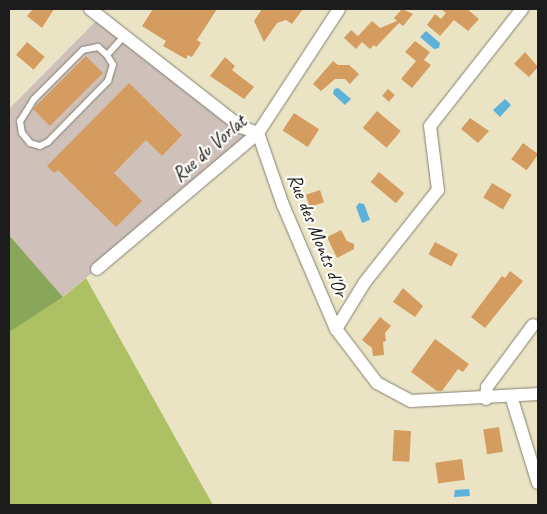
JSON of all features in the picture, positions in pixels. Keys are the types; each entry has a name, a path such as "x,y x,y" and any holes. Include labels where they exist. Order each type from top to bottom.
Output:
{"street":[{"path":"90,9 241,127 258,133"},
{"name":"Rue du Vorlat","path":"97,269 258,133 339,9"},
{"path":"336,329 366,282 438,190 430,126 522,9"},
{"name":"Rue des Monts d'Or","path":"258,133 283,205 336,329 377,383 412,401 486,399 538,394"},
{"path":"486,399 487,387 532,325"},
{"path":"512,396 538,483"}],"lane":[{"path":"107,55 124,36"},
{"path":"98,47 107,55 113,65 108,80 48,142 40,146 30,142 20,128 24,112 34,99 83,50 98,47"}],"shaded area":[{"path":"100,17 258,133 63,297 9,235 9,109"}],"green space":[{"path":"9,235 63,297 9,332"},
{"path":"86,278 213,505 9,505 9,331 63,297"}],"water":[{"path":"426,31 440,43 439,48 434,49 420,37"},
{"path":"338,88 351,99 345,105 333,94 334,89"},
{"path":"505,99 511,105 500,117 493,110"},
{"path":"359,203 364,204 370,220 362,223 356,207"},
{"path":"469,489 470,496 454,497 455,490"}],"building":[{"path":"33,9 54,9 42,28 27,16"},
{"path":"153,9 217,9 197,40 201,43 192,57 188,55 186,59 163,46 166,41 142,26"},
{"path":"262,9 303,9 292,24 286,20 277,23 264,42 254,21"},
{"path":"402,9 413,14 403,26 399,23 376,47 374,45 370,49 362,42 356,49 344,38 351,30 358,36 372,21 380,28 397,21 394,18"},
{"path":"441,9 467,9 479,19 468,31 454,20 440,36 427,25 435,14 441,19 446,13"},
{"path":"415,41 430,52 424,60 431,65 412,88 401,79 416,61 405,52"},
{"path":"27,42 45,57 34,70 16,55"},
{"path":"525,52 538,67 529,77 514,64"},
{"path":"86,56 103,73 50,126 33,109"},
{"path":"225,57 235,66 232,70 254,87 244,99 210,76"},
{"path":"333,61 338,65 349,65 359,74 350,84 345,79 335,79 321,91 313,84"},
{"path":"129,83 182,135 162,156 146,140 114,173 142,201 116,227 58,170 54,173 47,166"},
{"path":"388,89 395,95 389,102 382,96"},
{"path":"377,111 401,131 387,148 363,128"},
{"path":"294,113 319,129 308,147 283,131"},
{"path":"470,118 489,131 478,143 461,129"},
{"path":"523,143 538,154 527,170 511,159"},
{"path":"379,172 404,193 396,203 371,182"},
{"path":"492,183 512,195 503,209 483,198"},
{"path":"320,190 324,202 310,207 306,195"},
{"path":"341,230 347,241 354,244 354,249 337,258 327,237"},
{"path":"435,242 458,254 451,267 428,254"},
{"path":"510,271 523,281 485,328 471,317 502,276 505,278"},
{"path":"403,288 423,306 415,317 393,302"},
{"path":"380,317 391,326 385,333 386,341 383,342 384,355 373,356 372,348 362,340"},
{"path":"435,339 469,364 463,372 458,369 442,391 437,391 411,372"},
{"path":"499,427 503,452 487,454 483,430"},
{"path":"394,430 411,431 409,462 392,461"},
{"path":"462,459 465,480 438,484 435,463"}]}
